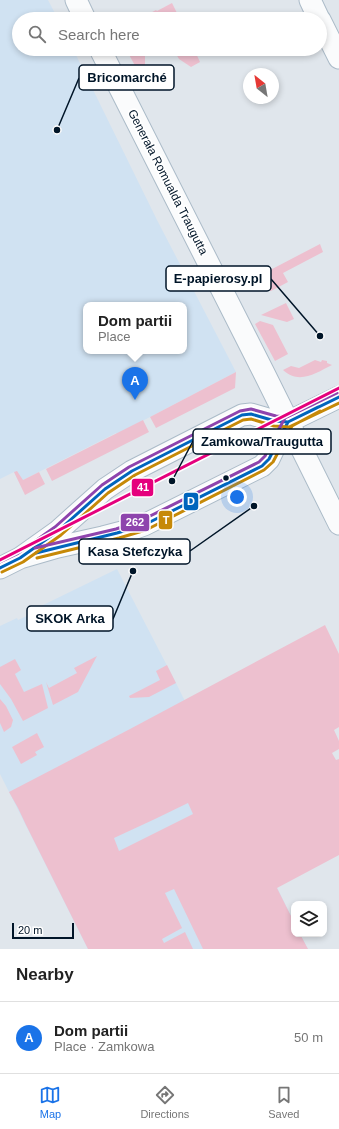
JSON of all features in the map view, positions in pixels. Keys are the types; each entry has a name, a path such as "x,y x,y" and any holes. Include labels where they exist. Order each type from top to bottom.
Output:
{"street":[{"path":"76,0 82,12"},
{"path":"310,0 316,12"},
{"path":"327,34 339,58"},
{"name":"Generała Romualda Traugutta","path":"104,56 339,524"},
{"path":"0,568 20,558 58,531 105,489 132,470 242,414 251,414 275,421 288,422 339,397"},
{"path":"20,558 58,547 130,530 157,519 262,466 269,460 288,422"}],"shaded area":[{"path":"0,0 48,0 54,12 12,12 12,56 76,56 157,220 236,372 117,434 116,433 19,482 14,472 0,479"},
{"path":"172,3 176,12 152,12"},
{"path":"130,56 145,56 145,67 140,75"},
{"path":"177,56 197,56 200,62 191,67 179,59"},
{"path":"320,244 323,252 283,273 288,282 271,291 260,290 255,282 253,283 251,280"},
{"path":"286,303 294,319 287,322 261,315"},
{"path":"260,321 273,325 288,354 275,361 255,324"},
{"path":"315,360 321,362 322,360 327,361 327,363 332,365 314,374 301,377 295,377 283,370 291,366 299,368"},
{"path":"236,372 235,388 156,428 150,417"},
{"path":"143,420 149,432 52,481 46,469"},
{"path":"17,471 23,480 39,472 45,484 25,495 14,472"},
{"path":"117,569 176,683 291,916 291,937 302,937 308,949 88,949 0,774 0,626 40,610 39,607"},
{"path":"325,625 339,654 339,727 334,730 339,741 339,749 332,753 336,760 339,759 339,855 277,888 291,916 291,937 302,937 308,949 203,949 174,889 165,893 182,928 162,939 164,943 185,932 193,949 88,949 9,792","holes":["188,803 193,814 119,851 114,838"]},
{"path":"97,656 78,692 53,705 46,682 49,688 77,673 74,668"},
{"path":"15,659 21,670 15,674 24,692 42,684 48,708 23,721 11,699 0,684 0,667"},
{"path":"167,665 176,683 149,697 130,698 129,696 160,680 156,671"},
{"path":"0,699 6,706 13,720 11,727 4,732 0,723"},
{"path":"37,733 44,747 35,752 37,755 21,764 12,747"}],"transit line":[{"name":"41","path":"0,560 339,388"},
{"name":"262","path":"0,562 17,554 55,527 102,485 129,467 240,411 251,409 276,416 287,417 337,393"},
{"name":"D","path":"0,568 20,558 58,531 105,489 132,471 242,415 251,414 275,421 288,422 339,397"},
{"name":"262","path":"35,548 116,529 142,520 259,462 265,456 285,418 316,403"},
{"name":"T","path":"2,572 23,562 61,535 108,493 135,475 243,420 251,419 274,426 289,427 339,403"},
{"name":"D","path":"36,553 144,525 262,466 269,459 288,422 318,407"},
{"name":"T","path":"37,558 146,530 264,470 273,462 292,426 320,411"}],"place":[{"name":"Bricomarché","path":"57,130"},
{"name":"E-papierosy.pl","path":"320,336"},
{"name":"Dom partii","path":"135,400"},
{"name":"Zamkowa/Traugutta","path":"172,481"},
{"name":"Kasa Stefczyka","path":"254,506"},
{"name":"SKOK Arka","path":"133,571"}]}
